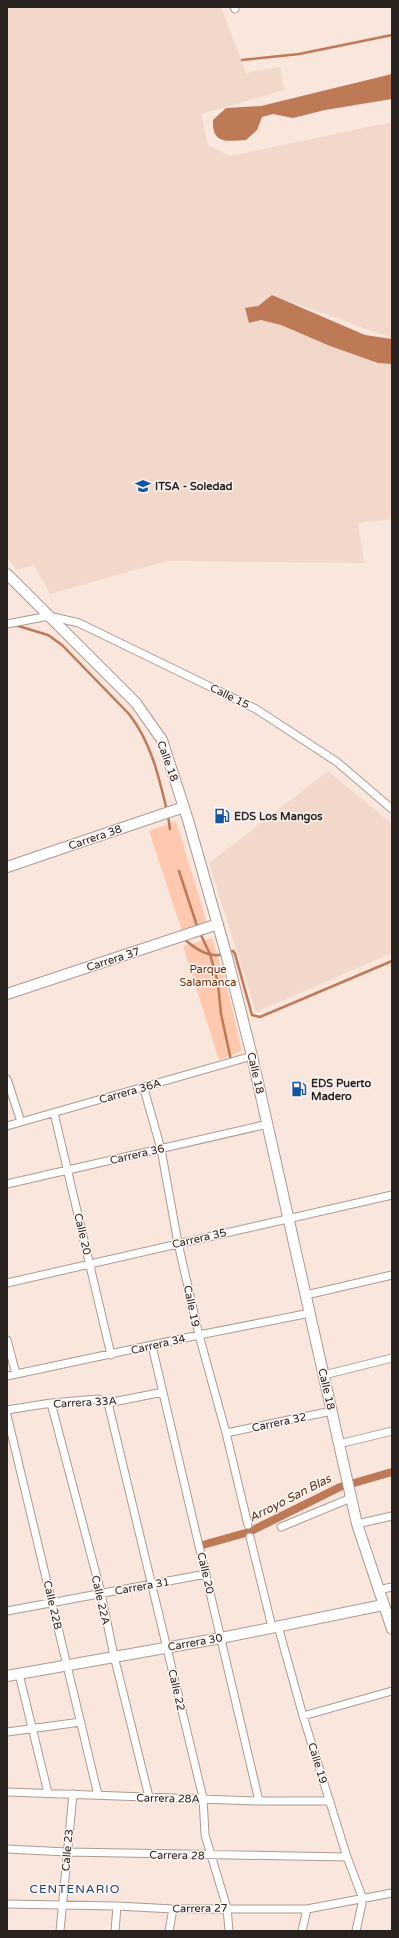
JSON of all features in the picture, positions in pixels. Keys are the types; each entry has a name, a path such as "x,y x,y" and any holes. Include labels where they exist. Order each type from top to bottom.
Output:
{"main road":[{"name":"Calle 18","path":"7,574 136,703 151,722 162,740 184,807 226,953 268,1124 357,1524 383,1606 392,1629"},
{"name":"Carrera 38","path":"7,867 184,807"},
{"name":"Carrera 37","path":"7,994 218,924"},
{"name":"Carrera 30","path":"7,1676 221,1638 383,1606"}],"street":[{"path":"7,624 49,616"},
{"name":"Calle 15","path":"49,616 79,623 256,709 337,762 392,809"},
{"name":"Carrera 36A","path":"7,1126 252,1056"},
{"path":"7,1079 21,1122"},
{"name":"Calle 19","path":"141,1088 144,1089 161,1149 178,1243 199,1335 226,1434 248,1525"},
{"name":"Calle 20","path":"54,1113 69,1170 111,1355"},
{"name":"Carrera 36","path":"7,1184 268,1124"},
{"name":"Carrera 35","path":"7,1283 392,1195"},
{"path":"306,1295 392,1275"},
{"name":"Carrera 34","path":"7,1376 310,1313"},
{"path":"7,1340 16,1374"},
{"name":"Calle 20","path":"152,1346 259,1801"},
{"path":"324,1375 392,1358"},
{"name":"Carrera 33A","path":"7,1410 51,1403 98,1399 108,1403 163,1392"},
{"name":"Calle 22A","path":"51,1403 101,1593 114,1656 149,1797"},
{"name":"Calle 22","path":"108,1403 203,1798 205,1835 228,1908 229,1931"},
{"name":"Carrera 32","path":"226,1434 332,1411"},
{"name":"Calle 22B","path":"7,1415 98,1795"},
{"path":"339,1444 392,1431"},
{"path":"281,1527 350,1494"},
{"path":"357,1524 392,1516"},
{"name":"Calle 19","path":"250,1538 275,1627 347,1857 363,1899"},
{"name":"Carrera 31","path":"7,1611 206,1574"},
{"path":"378,1590 392,1587"},
{"path":"19,1674 48,1793"},
{"path":"303,1716 392,1691"},
{"path":"7,1732 81,1722"},
{"name":"Carrera 28A","path":"7,1792 259,1801 330,1801"},
{"name":"Calle 23","path":"60,1931 73,1794"},
{"name":"Carrera 28","path":"7,1849 67,1852 347,1857"},
{"name":"Carrera 27","path":"7,1907 117,1906 173,1909 307,1908 392,1893"},
{"path":"356,1931 363,1899"},
{"path":"115,1931 117,1906"},
{"path":"302,1931 307,1908"},
{"path":"169,1931 173,1909"}],"shaded area":[{"path":"7,7 221,7 246,73 280,67 284,90 201,114 208,145 230,156 392,122 392,338 272,295 258,306 245,309 249,323 261,320 281,325 330,346 378,363 392,364 392,519 358,523 364,563 167,561 50,594 34,565 17,570 7,558"},
{"path":"392,74 392,99 325,110 293,118 273,114 262,117 257,130 246,140 222,140 215,134 213,128 213,120 226,108 261,106"},
{"path":"272,295 365,335 392,339 392,364 378,363 330,346 281,325 261,320 249,323 245,308 258,306"},
{"path":"328,771 392,824 392,953 256,1012 209,863"}],"green space":[{"name":"Parque Salamanca","path":"176,821 207,923 182,931 149,831"},
{"name":"Parque Salamanca","path":"212,938 226,983 242,1051 219,1060 183,946"}],"waterway":[{"path":"242,60 299,54 392,35"},
{"path":"15,625 48,635 62,645 129,714 137,725 149,748 167,811"},
{"path":"168,816 170,829"},
{"path":"179,871 198,929"},
{"path":"200,933 210,954 218,983 221,1014 231,1060"},
{"path":"183,938 207,954 223,954"},
{"path":"227,952 233,951 235,954 252,1015 260,1017 392,961"},
{"name":"Arroyo San Blas","path":"199,1546 249,1532 340,1487 392,1472"}],"place":[{"name":"ITSA - Soledad","path":"143,486"},
{"name":"EDS Los Mangos","path":"222,816"},
{"name":"EDS Puerto Madero","path":"299,1089"}],"district":[{"name":"CENTENARIO","path":"75,1889"}]}
